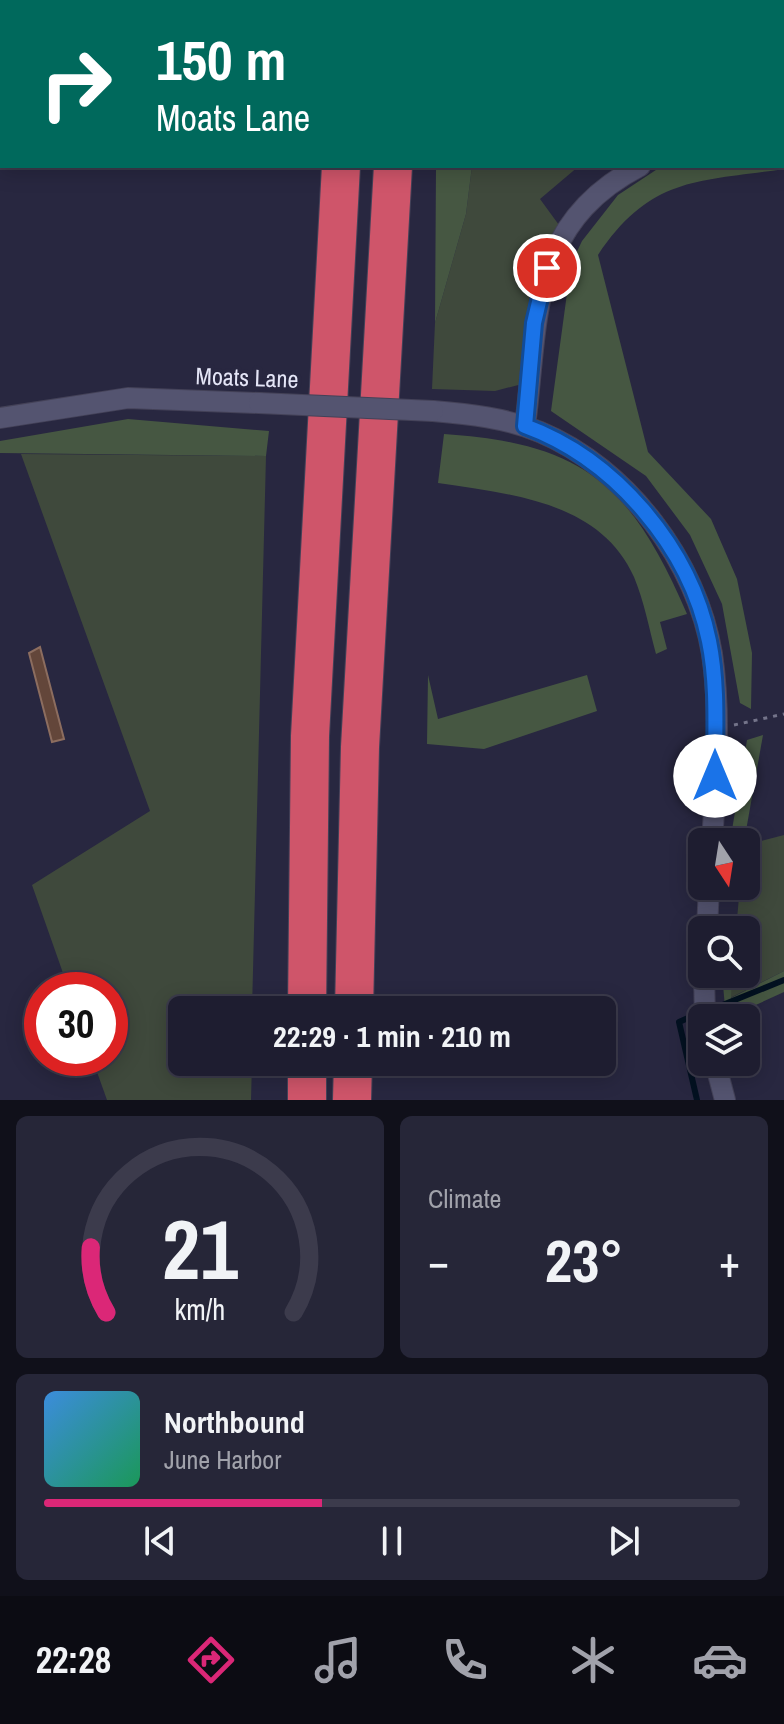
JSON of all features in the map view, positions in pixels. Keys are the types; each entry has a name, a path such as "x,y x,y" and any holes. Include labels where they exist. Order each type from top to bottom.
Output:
{"highway":[{"path":"307,996 310,736 341,168"},
{"path":"354,996 360,747 393,168"},
{"path":"307,1076 307,1100"},
{"path":"352,1100 353,1076"}],"street":[{"path":"525,426 534,323 552,254 590,200 613,180 636,168"},
{"name":"Moats Lane","path":"0,418 128,398 433,411 493,418 525,426 568,445 607,475 638,506 678,560 694,594 709,639 715,727 712,828"},
{"path":"719,1076 725,1100"}],"path":[{"path":"715,727 784,715"}],"green space":[{"path":"436,168 472,168 466,214 435,323"},
{"path":"472,168 577,168 540,199 559,225 538,270 522,384 495,391 432,389 435,323 466,214"},
{"path":"659,168 784,168 701,181 657,196 618,229 598,255 648,452 711,519 737,579 752,653 751,709 740,703 722,604 690,535 646,476 551,411 571,264 582,241 618,195"},
{"path":"128,419 269,431 266,456 0,453 0,441"},
{"path":"444,434 493,439 534,448 569,461 598,480 623,504 646,534 667,570 687,614 660,622 667,649 656,654 634,577 619,552 599,532 576,517 550,506 494,492 438,483"},
{"path":"21,454 266,456 252,996 168,996 168,1076 252,1076 251,1100 107,1100 98,1076 128,1076 128,972 63,972 32,885 150,811"},
{"path":"428,675 438,719 587,675 597,711 484,749 427,744"},
{"path":"763,735 746,828 732,828 747,740"},
{"path":"784,835 784,971 760,983 760,916 737,916 739,900 760,900 760,841"},
{"path":"784,971 784,992 758,1004 725,1004 723,988 731,988 731,998 751,988 760,988 760,983"},
{"path":"731,988 750,988 730,998"}],"building":[{"path":"40,647 64,739 52,742 29,653"}],"waterway":[{"path":"725,1004 784,980"},
{"path":"688,1018 679,1022 688,1061"},
{"path":"691,1076 697,1100"}],"route":[{"path":"547,268 534,323 525,426 568,445 607,475 638,506 678,560 701,610 709,639 714,685 715,776"}]}
